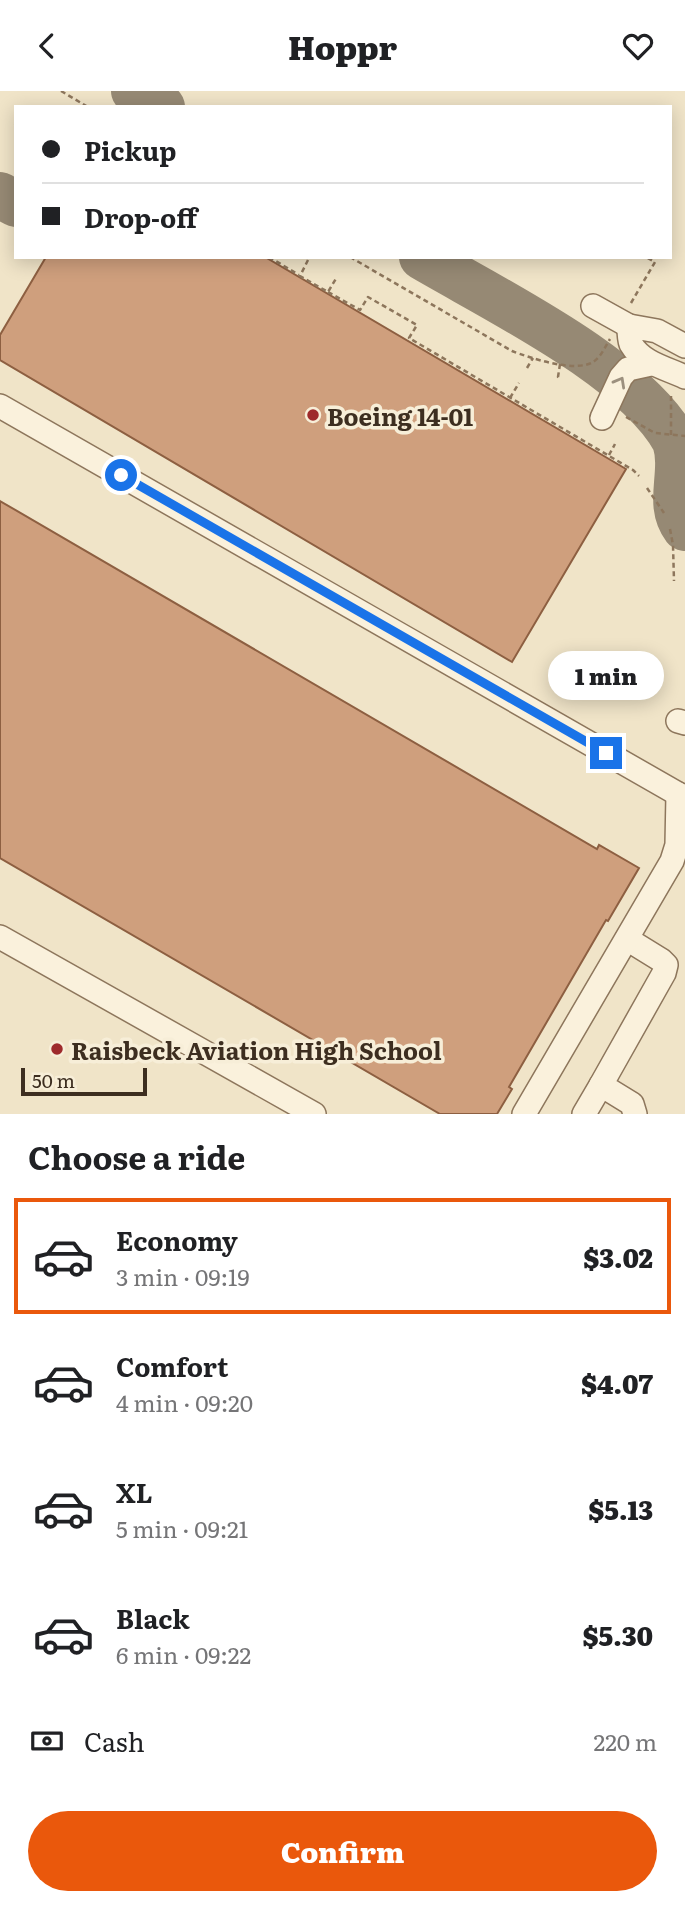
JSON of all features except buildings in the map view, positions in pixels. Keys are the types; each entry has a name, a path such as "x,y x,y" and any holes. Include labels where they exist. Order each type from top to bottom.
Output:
{"lane":[{"path":"593,306 623,323 657,331 685,346"},
{"path":"623,323 631,343 651,364"},
{"path":"602,418 621,377 628,369 651,364 661,366 678,383"},
{"path":"0,406 682,796 677,845 672,862 524,1114"},
{"path":"0,937 314,1114"},
{"path":"584,1114 664,973 666,965 627,939"},
{"path":"601,1085 632,1104 635,1114"}],"path":[{"path":"61,91 85,105"},
{"path":"272,259 360,310 368,297 416,325 409,338 609,455 639,476"},
{"path":"353,259 512,351 533,358 578,365 591,363 601,355 623,323 655,263 649,259"},
{"path":"300,276 308,260"},
{"path":"328,292 337,277"},
{"path":"425,310 429,303"},
{"path":"527,368 533,358"},
{"path":"560,363 558,377 561,379"},
{"path":"510,398 519,383"},
{"path":"671,435 678,383"},
{"path":"628,419 655,433 685,436"},
{"path":"609,455 615,444"},
{"path":"647,488 664,513"},
{"path":"670,529 674,581"}],"taxiway":[{"path":"134,91 158,105"},
{"path":"0,195 14,203"},
{"path":"425,259 560,337 628,387 655,414 675,441 678,453 677,509 685,528"}],"place":[{"name":"Boeing 14-01","path":"313,415"},
{"name":"Raisbeck Aviation High School","path":"57,1049"}],"route":[{"path":"121,475 606,753"}]}
